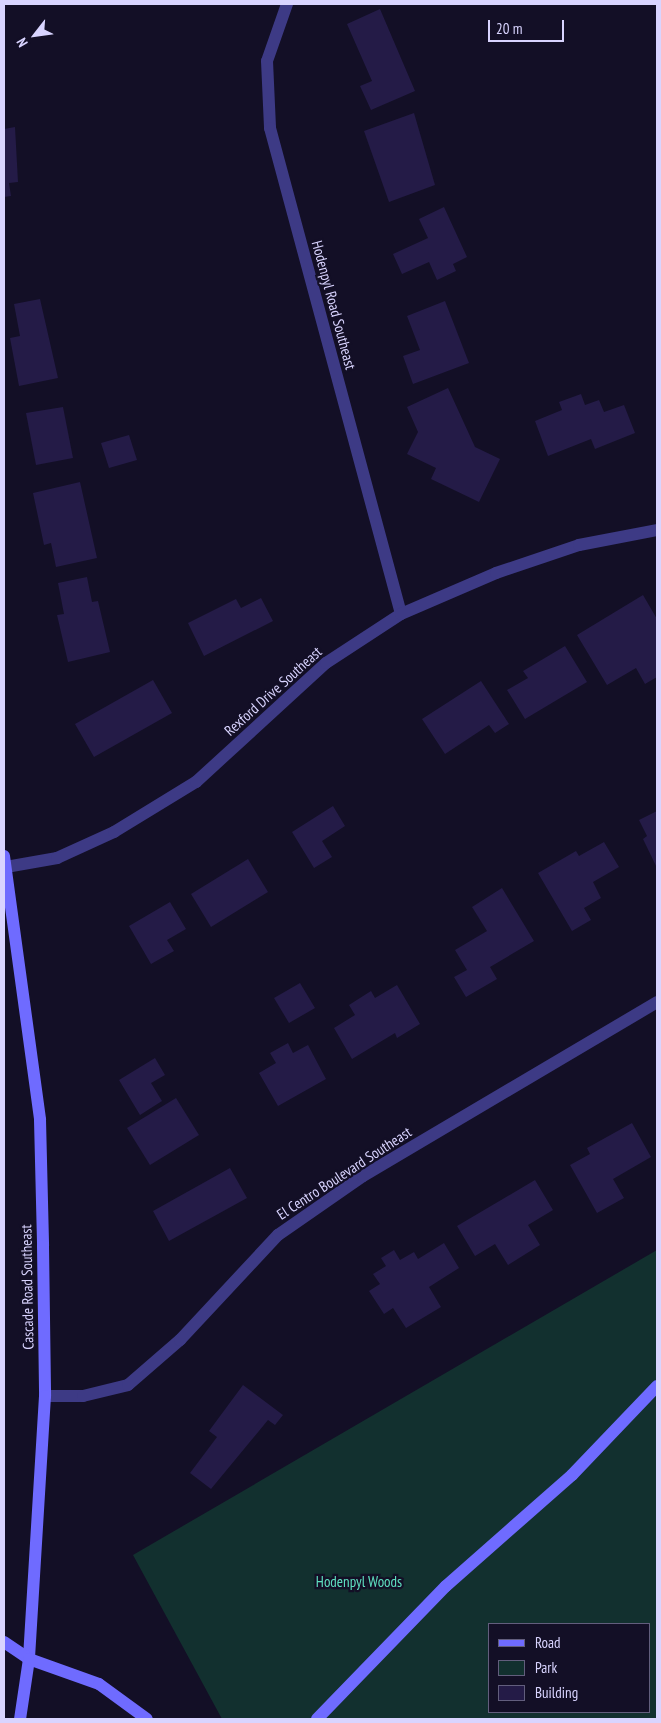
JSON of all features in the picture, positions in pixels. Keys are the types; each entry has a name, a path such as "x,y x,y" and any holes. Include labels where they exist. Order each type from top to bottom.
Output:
{"main road":[{"name":"Cascade Road Southeast","path":"5,862 40,1120 45,1396 29,1659 20,1719"},
{"path":"317,1719 446,1586 572,1475 657,1386"},
{"path":"4,1642 29,1659 99,1684 147,1719"}],"street":[{"name":"Hodenpyl Road Southeast","path":"287,4 267,61 270,128 400,614"},
{"name":"Rexford Drive Southeast","path":"5,862 57,858 114,832 196,782 326,663 400,614 496,573 579,544 657,530"},
{"name":"El Centro Boulevard Southeast","path":"45,1396 83,1396 128,1385 180,1340 278,1235 362,1176 657,1002"}],"green space":[{"name":"Hodenpyl Woods","path":"657,1250 657,1719 222,1719 133,1555"}],"building":[{"path":"380,9 415,91 371,110 360,86 372,81 347,24"},
{"path":"414,113 435,185 389,202 364,131"},
{"path":"15,127 18,182 9,183 11,196 4,197 4,129"},
{"path":"444,207 467,257 453,264 456,271 437,280 429,262 402,274 393,254 428,238 419,219"},
{"path":"40,299 58,378 19,386 10,338 20,336 14,304"},
{"path":"445,301 469,363 413,384 403,356 420,350 407,316"},
{"path":"448,388 475,447 500,459 479,502 431,479 436,468 407,454 418,432 407,407"},
{"path":"581,394 585,405 599,400 604,412 624,405 635,433 595,449 591,439 548,456 535,421 562,410 559,402"},
{"path":"63,407 73,458 36,465 26,413"},
{"path":"129,435 137,460 109,468 101,443"},
{"path":"80,482 97,558 56,567 51,543 44,545 33,493"},
{"path":"87,577 92,602 98,601 110,652 68,662 57,615 64,614 58,583"},
{"path":"643,595 657,619 657,677 645,684 636,668 607,685 577,635"},
{"path":"261,598 273,621 204,656 188,623 236,599 241,608"},
{"path":"565,646 587,682 525,719 507,690 528,678 523,671"},
{"path":"153,680 172,713 94,757 75,724"},
{"path":"481,681 509,724 495,733 489,725 445,754 422,719"},
{"path":"333,806 345,826 322,841 332,857 314,868 292,832"},
{"path":"657,811 657,868 643,839 647,836 639,820"},
{"path":"604,842 619,867 593,882 601,898 584,908 591,920 572,931 538,873 576,851 579,856"},
{"path":"248,859 268,892 211,927 191,894"},
{"path":"502,888 534,941 490,967 497,979 466,997 454,977 467,970 455,950 487,931 472,907"},
{"path":"170,902 186,929 167,940 174,951 151,964 129,926"},
{"path":"300,983 315,1008 289,1023 274,998"},
{"path":"397,985 420,1024 397,1038 395,1033 352,1059 334,1028 355,1015 349,1005 371,991 375,998"},
{"path":"288,1043 293,1053 308,1045 326,1079 278,1106 259,1073 276,1063 270,1053"},
{"path":"155,1058 165,1075 151,1083 162,1101 140,1115 119,1080"},
{"path":"176,1098 199,1135 150,1165 127,1128"},
{"path":"632,1123 651,1157 613,1179 624,1198 597,1213 570,1165 590,1154 587,1148"},
{"path":"230,1168 247,1198 169,1241 153,1211"},
{"path":"535,1180 553,1210 528,1225 540,1245 508,1265 495,1244 475,1256 457,1226"},
{"path":"444,1243 459,1268 429,1287 441,1307 406,1328 393,1308 384,1314 369,1291 380,1284 373,1274 386,1266 381,1258 394,1250 400,1260 414,1252 418,1259"},
{"path":"243,1385 283,1415 275,1425 268,1420 211,1489 190,1473 217,1437 209,1431"}]}
